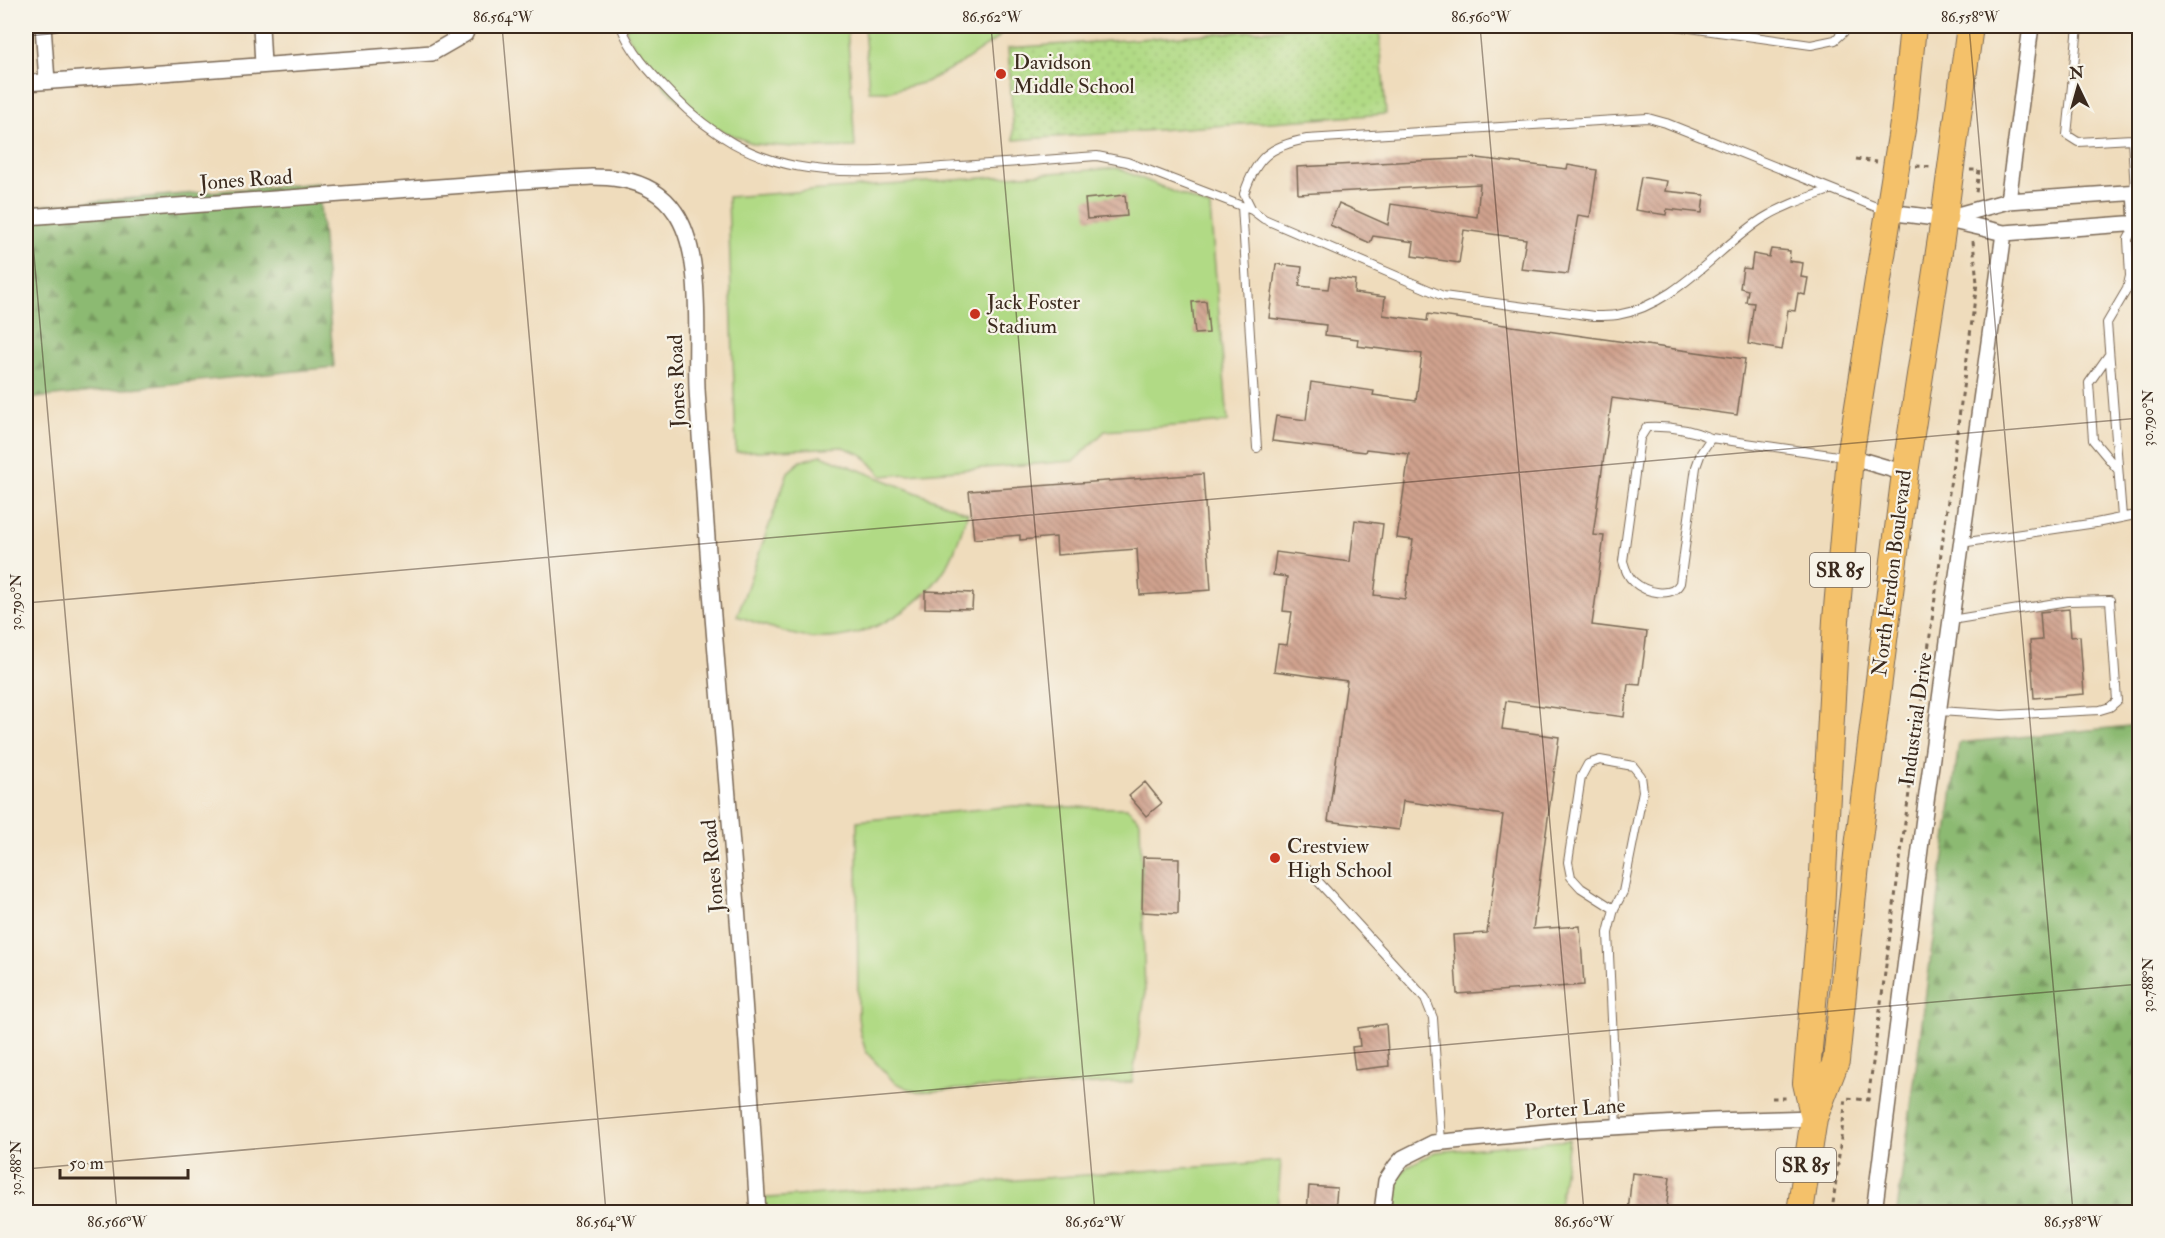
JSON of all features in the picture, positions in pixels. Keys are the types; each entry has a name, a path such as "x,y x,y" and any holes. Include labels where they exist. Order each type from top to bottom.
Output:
{"main road":[{"name":"North Ferdon Boulevard","path":"1814,1118 1806,1083 1821,912 1836,620 1850,458 1887,212 1904,117 1913,26"},
{"name":"North Ferdon Boulevard","path":"1800,1212 1814,1118 1836,1061 1858,843 1905,473 1944,219 1970,26"}],"street":[{"path":"43,26 47,81"},
{"path":"261,26 263,65"},
{"path":"26,82 432,53 465,34 468,26"},
{"path":"2008,201 2031,26"},
{"name":"Jones Road","path":"26,217 602,177 642,184 664,198 673,209 687,234 694,278 697,389 710,584 741,947 758,1212"},
{"path":"1887,212 1944,219 1972,218 2008,201 2137,192 2139,224 2004,233 1972,218"},
{"name":"Industrial Drive","path":"1874,1212 1938,711 2004,233"},
{"path":"1850,458 1905,473"},
{"name":"Porter Lane","path":"1382,1212 1386,1181 1396,1166 1403,1158 1433,1143 1617,1127 1814,1118"}],"lane":[{"path":"621,26 625,37 648,69 681,105 705,126 744,148 777,162 808,170 864,173 1097,156 1127,162 1252,210 1264,219 1443,296 1594,316 1617,315 1641,308 1671,292 1761,219 1785,205 1830,189"},
{"path":"1676,26 1811,45 1835,40 1847,26"},
{"path":"2078,26 2067,135 2078,142 2136,139 2137,192"},
{"path":"1252,210 1244,194 1252,172 1268,153 1288,143 1319,138 1648,118 1666,123 1887,212"},
{"path":"1242,206 1257,448"},
{"path":"2122,518 2106,323 2127,289 2130,276 2128,239 2139,224"},
{"path":"2130,276 2139,275"},
{"path":"2108,356 2089,383 2093,440 2118,470"},
{"path":"1711,438 1701,453 1696,467 1680,583 1676,590 1670,593 1645,589 1632,581 1625,570 1623,561 1640,438 1647,427 1657,426 1700,433 1711,438 1850,458"},
{"path":"1962,543 2139,514"},
{"path":"1938,711 2002,715 2100,710 2117,700 2110,600 2068,602 1951,620"},
{"path":"1614,909 1581,888 1571,877 1568,862 1581,777 1588,764 1600,760 1633,766 1641,776 1643,791 1623,892 1614,909 1608,933 1617,1127"},
{"path":"1304,866 1377,943 1428,1003 1433,1018 1441,1142"}],"path":[{"path":"1832,1212 1846,1098 1868,1100 1977,283 1972,218 1979,170"}],"green space":[{"path":"625,26 847,26 855,147 808,148 754,144 710,126 666,89 628,37"},
{"path":"864,26 1005,26 998,38 961,63 926,82 890,91 869,91"},
{"path":"1325,26 1379,26 1386,114 1014,140 1008,48"},
{"name":"Jack Foster Stadium","path":"1117,168 1210,207 1228,422 1105,431 1074,461 882,476 863,455 843,447 736,452 728,197"},
{"path":"318,183 334,367 26,399 26,207"},
{"path":"821,455 968,513 948,564 936,582 920,597 903,611 864,631 821,638 791,634 737,616 788,472 801,461"},
{"path":"2139,725 2139,1212 1897,1212 1959,743"},
{"path":"1014,806 1127,808 1140,821 1145,996 1132,1082 916,1092 894,1082 866,1052 860,1032 857,821"},
{"path":"1569,1140 1558,1212 1390,1212 1394,1185 1402,1173 1408,1166 1435,1152"},
{"path":"1281,1161 1277,1212 754,1212 755,1199"}],"building":[{"path":"1477,158 1567,169 1568,165 1597,170 1590,217 1578,215 1568,274 1521,269 1526,239 1464,230 1459,263 1412,256 1414,242 1373,236 1370,243 1330,225 1339,203 1388,225 1391,204 1477,217 1480,184 1298,194 1297,167"},
{"path":"1641,177 1667,181 1665,191 1704,195 1702,213 1667,209 1666,215 1635,210"},
{"path":"1125,195 1127,216 1087,219 1085,199"},
{"path":"1771,249 1790,251 1789,261 1803,263 1801,277 1808,278 1805,295 1798,293 1795,311 1788,310 1782,350 1748,344 1754,303 1746,302 1748,290 1740,288 1743,268 1751,269 1753,254 1769,257"},
{"path":"1276,264 1302,267 1299,286 1328,289 1330,277 1355,280 1354,293 1385,297 1383,315 1427,321 1428,314 1745,359 1737,415 1612,398 1593,535 1604,536 1592,625 1647,632 1640,685 1628,684 1624,717 1506,701 1502,729 1559,737 1533,929 1580,926 1584,985 1457,994 1453,935 1487,933 1503,815 1403,801 1399,830 1328,821 1347,681 1274,671 1278,644 1287,645 1292,612 1283,611 1287,577 1273,575 1276,552 1350,562 1355,520 1383,524 1374,595 1405,599 1413,540 1397,538 1409,454 1366,449 1365,452 1272,441 1276,416 1306,420 1311,382 1374,391 1373,395 1416,401 1422,354 1357,346 1358,339 1325,335 1326,325 1269,318"},
{"path":"1206,301 1209,333 1195,334 1192,302"},
{"path":"1203,474 1211,590 1140,595 1137,549 1057,555 1056,537 1020,540 1020,535 974,539 969,491"},
{"path":"925,591 973,593 972,609 925,608"},
{"path":"2069,609 2071,637 2080,636 2084,694 2034,698 2030,641 2042,640 2040,612"},
{"path":"1145,782 1162,803 1146,816 1129,796"},
{"path":"1143,857 1179,858 1178,914 1142,912"},
{"path":"1386,1024 1389,1066 1355,1070 1352,1047 1360,1046 1358,1028"},
{"path":"1632,1173 1670,1177 1666,1212 1628,1212"},
{"path":"1309,1186 1337,1188 1335,1212 1307,1212"}],"place":[{"name":"Davidson Middle School","path":"1001,74"},
{"name":"Jack Foster Stadium","path":"975,314"},
{"name":"Crestview High School","path":"1275,858"}]}
